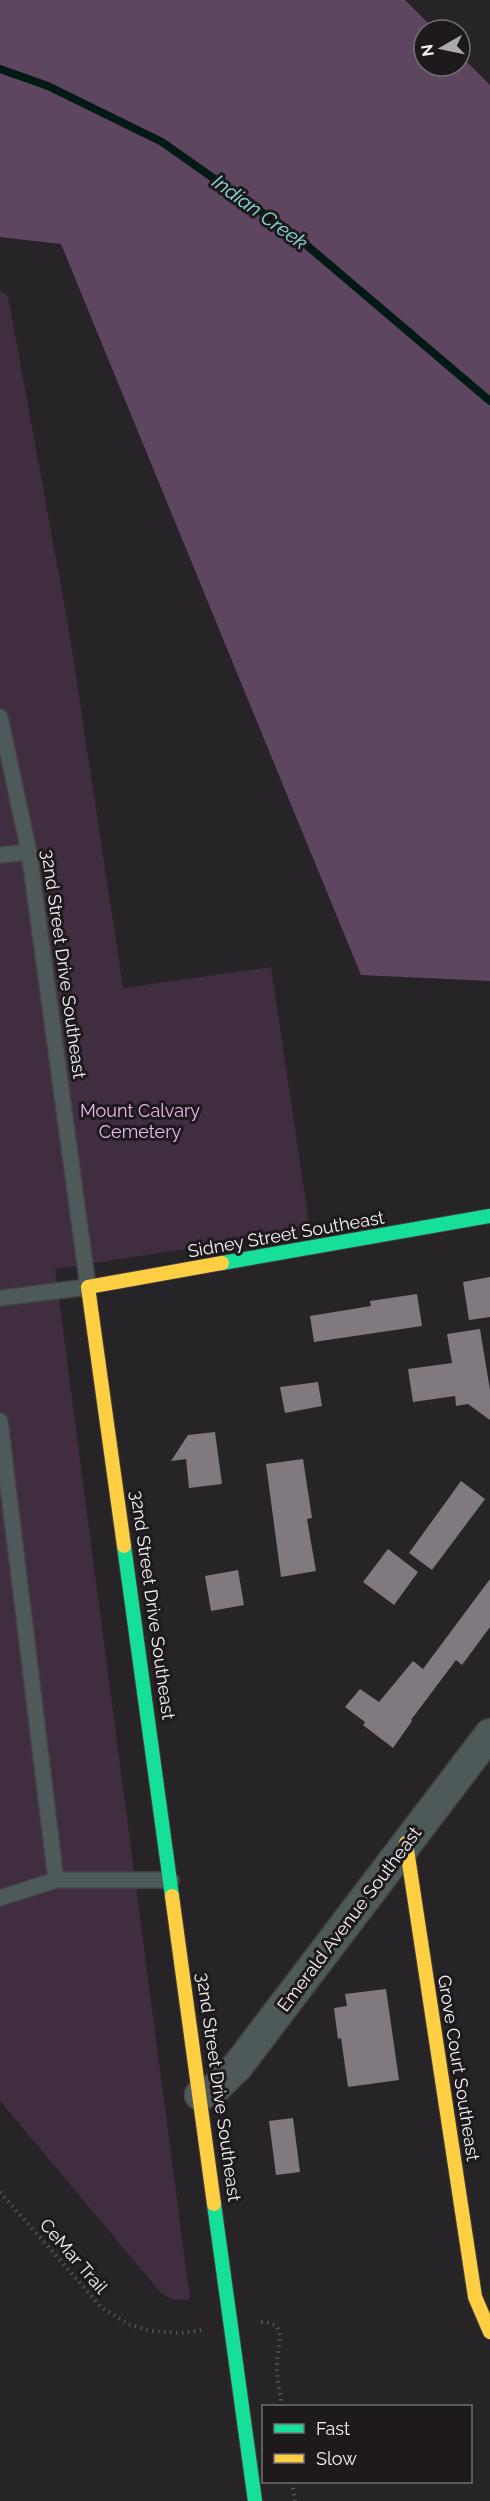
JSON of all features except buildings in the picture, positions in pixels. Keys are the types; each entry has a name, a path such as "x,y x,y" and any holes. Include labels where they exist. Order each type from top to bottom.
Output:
{"street":[{"name":"Sidney Street Southeast","path":"88,1287 490,1216"},
{"name":"32nd Street Drive Southeast","path":"88,1287 255,2501"},
{"name":"Emerald Avenue Southeast","path":"200,2095 213,2090 237,2067 490,1734"},
{"name":"Grove Court Southeast","path":"406,1843 475,2297 490,2332"}],"lane":[{"name":"32nd Street Drive Southeast","path":"0,717 29,852 88,1287"},
{"path":"0,855 29,852"},
{"path":"0,1298 88,1287"},
{"path":"0,1422 56,1880"},
{"path":"0,1898 56,1880 171,1880"}],"path":[{"name":"CeMar Trail","path":"0,2192 101,2307 128,2324 151,2331 180,2333 208,2329"},
{"path":"258,2322 273,2324 279,2332 280,2348 276,2360 282,2405"},
{"path":"292,2483 295,2501"}],"green space":[{"name":"Mount Calvary Cemetery","path":"0,291 8,296 69,630 123,988 271,967 310,1230 55,1269 190,2299 186,2300 172,2299 162,2294 0,2101"}],"shaded area":[{"path":"0,0 405,0 423,18 412,18 412,78 472,78 472,67 490,85 490,981 361,975 61,244 0,237"}],"waterway":[{"name":"Indian Creek","path":"0,69 48,86 162,142 297,237 490,401"}],"traffic: fast":[{"path":"222,1263 490,1216"},
{"path":"124,1546 172,1896"},
{"path":"214,2204 255,2501"}],"traffic: slow":[{"path":"124,1546 88,1287 222,1263"},
{"path":"406,1843 475,2297 490,2332"},
{"path":"172,1896 214,2204"}]}
